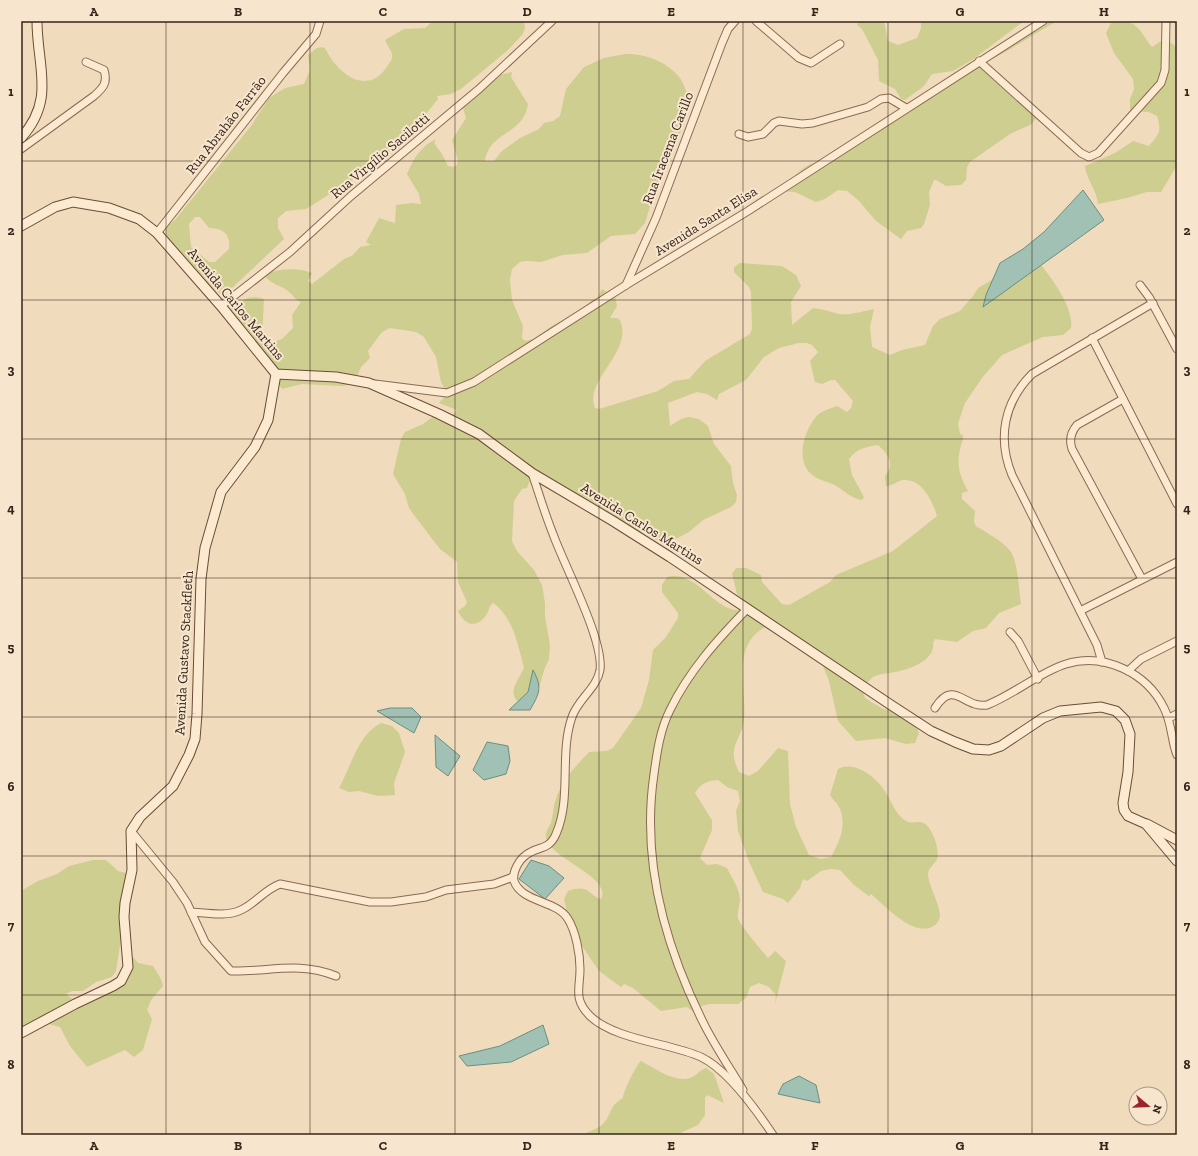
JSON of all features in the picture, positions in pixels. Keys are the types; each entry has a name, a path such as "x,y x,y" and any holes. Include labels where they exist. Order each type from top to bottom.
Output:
{"street":[{"path":"21,138 33,122 41,104 42,75 37,21"},
{"name":"Rua Abrahão Farrão","path":"157,233 283,73 316,34 320,21"},
{"name":"Rua Virgílio Sacilotti","path":"221,306 290,252 351,196 479,89 552,21"},
{"name":"Rua Iracema Carillo","path":"626,285 656,218 722,43 728,29 735,21"},
{"path":"756,21 799,58 806,62 811,63 840,44"},
{"name":"Avenida Santa Elisa","path":"368,383 441,393 458,390 474,382 626,285 748,211 1043,21"},
{"path":"979,61 1080,153 1089,157 1098,154 1161,83 1166,70 1166,21"},
{"path":"21,150 94,96 104,86 106,80 104,70 86,62"},
{"path":"739,134 748,137 763,134 774,123 779,122 802,124 813,123 868,107 881,99 889,98 906,108"},
{"name":"Avenida Carlos Martins","path":"21,226 55,207 79,202 95,204 130,214 157,233 221,306 276,374 336,377 368,383 439,414 478,434 532,474 614,521 930,731 974,749 989,750 1000,746 1043,718 1060,711 1101,707 1116,712 1125,720 1130,734 1128,772 1123,803 1124,810 1128,816 1146,824 1177,861"},
{"path":"1140,285 1153,303 1177,349"},
{"path":"1102,662 1097,645 1012,475 1006,459 1004,434 1012,401 1026,380 1038,369 1153,303"},
{"path":"1092,338 1177,504"},
{"name":"Avenida Gustavo Stackfleth","path":"131,831 140,817 173,786 190,755 195,739 197,714 200,594 205,548 221,492 254,447 268,420 276,374"},
{"path":"1123,399 1077,425 1073,431 1071,442 1072,449 1142,579"},
{"path":"532,474 553,534 588,618 597,644 601,664 598,677 572,716 569,730 562,814 556,837 545,848 526,855 516,868 514,877 515,883 521,890 554,907 569,920 579,961 578,994 581,1004 590,1016 618,1031 704,1059 723,1074 750,1101"},
{"path":"1080,611 1177,562"},
{"path":"747,609 700,660 669,710 659,740 651,794 650,852 662,920 706,1028 750,1101 773,1135"},
{"path":"1010,632 1018,641 1038,679"},
{"path":"1128,670 1141,659 1177,641"},
{"path":"935,708 944,698 954,694 978,705 987,705 1066,664 1084,661 1102,662 1128,670 1149,686 1160,701 1169,718 1177,755"},
{"path":"1169,718 1177,714"},
{"path":"1146,824 1177,840"},
{"path":"131,831 173,882 192,912 204,942 231,971 248,972 301,967 320,970 336,976"},
{"path":"21,1033 113,986 125,974 129,960 124,910 132,870 131,831"},
{"path":"192,912 229,914 241,910 270,888 280,884 370,902 391,902 426,897 446,890 494,884 514,877"}],"green space":[{"path":"433,21 524,21 525,27 523,34 508,50 461,89 451,94 437,96 438,99 413,130 376,165 306,209 286,211 278,218 278,228 284,239 232,288 222,294 196,275 186,265 171,245 166,227 175,220 251,126 269,98 285,88 304,84 310,70 308,55 318,48 325,48 336,65 344,73 361,81 370,80 378,76 391,60 392,54 385,40 404,29 425,28","holes":["195,217 200,217 209,228 222,231 229,239 229,249 215,262 209,262 191,247 189,224"]},
{"path":"858,21 884,21 888,41 898,45 917,38 921,28 921,21 1024,21 972,60 953,71 932,74 924,86 905,100 901,99 895,89 879,81 878,60 862,29 857,25"},
{"path":"1045,21 1057,21 992,59 998,53"},
{"path":"1120,21 1132,23 1136,26 1152,47 1161,41 1170,42 1177,47 1176,167 1161,192 1147,192 1098,204 1096,194 1087,175 1085,166 1115,153 1133,141 1149,146 1159,132 1157,116 1149,112 1130,111 1130,99 1134,89 1133,79 1114,53 1106,33 1111,23"},
{"path":"625,54 648,57 662,63 674,71 681,80 691,103 668,166 655,190 645,223 635,234 611,236 587,253 563,255 541,262 520,262 512,269 510,280 512,300 523,326 522,338 525,341 535,339 550,327 582,310 591,301 597,298 602,289 615,297 617,306 610,318 617,318 620,320 622,332 620,343 615,355 596,387 593,398 595,408 599,409 658,391 674,381 689,379 705,361 750,334 752,329 751,292 749,287 734,272 734,267 740,263 782,266 796,275 801,286 791,302 792,325 813,308 840,314 874,309 870,327 872,347 890,355 902,350 925,345 933,326 940,319 960,311 978,288 1012,268 1039,262 1066,302 1071,320 1071,328 1063,335 1043,337 1002,355 982,378 965,403 958,424 960,434 963,435 959,453 959,465 968,491 962,493 962,499 975,511 974,522 976,526 999,541 1011,552 1017,570 1021,604 999,613 986,628 973,631 957,642 935,639 933,649 930,654 926,659 914,666 901,671 878,675 872,678 864,690 865,698 883,709 910,713 919,733 915,743 906,744 885,738 856,741 838,721 829,681 821,661 772,624 759,631 750,641 745,652 743,665 744,719 734,750 735,763 739,772 749,776 758,771 778,748 788,751 790,804 796,827 809,855 821,859 831,857 840,838 843,825 841,812 838,805 830,795 838,769 844,767 857,768 864,771 876,780 886,793 896,812 906,821 922,822 925,824 933,835 938,852 937,859 930,869 928,878 938,905 940,916 939,921 936,924 927,928 919,928 901,920 871,894 869,896 854,885 840,870 831,869 821,871 807,881 803,879 800,888 788,903 783,899 763,892 750,864 738,831 736,811 740,801 738,791 727,787 718,780 707,782 702,785 695,793 712,820 712,830 700,858 707,865 717,864 727,868 737,887 740,899 738,918 742,926 768,958 775,951 786,961 775,1004 776,995 769,987 759,983 750,987 746,998 738,1004 709,1004 698,1007 695,1013 687,1007 661,1011 633,988 624,984 621,987 599,971 582,946 568,916 564,899 568,891 584,889 601,899 602,891 598,883 589,875 549,845 546,835 551,823 554,804 561,787 569,775 589,752 607,751 613,748 641,708 649,680 653,650 666,637 678,618 678,613 662,592 662,585 667,577 676,576 691,581 717,602 732,609 745,612 751,607 737,594 732,574 736,568 746,568 761,575 762,582 782,604 789,605 830,582 836,575 893,551 937,516 933,504 926,492 916,483 910,480 903,480 886,486 885,476 890,468 890,464 888,456 878,445 859,450 849,459 852,475 864,497 862,500 851,496 835,485 810,473 803,460 803,446 811,424 822,412 837,406 847,412 851,408 853,401 835,380 822,384 815,382 810,361 818,352 812,345 807,343 799,343 779,348 764,357 746,380 719,394 717,400 707,394 697,392 668,403 670,426 681,419 689,417 699,419 708,426 714,444 731,466 733,483 737,495 736,502 731,507 703,520 689,532 670,542 662,542 654,539 646,533 638,532 536,472 531,478 527,488 522,489 514,501 512,541 517,551 534,570 542,585 550,645 549,659 544,670 537,696 523,705 515,697 514,688 524,668 514,633 506,616 493,603 487,614 479,622 471,624 464,620 458,611 465,606 467,602 458,582 457,562 440,549 409,508 405,494 393,474 401,439 405,432 423,424 435,415 450,417 457,410 439,403 445,396 446,392 441,382 436,357 424,337 416,332 390,328 382,332 368,351 370,358 361,367 354,384 342,386 302,384 282,389 229,310 245,299 254,297 264,299 262,341 269,344 282,339 293,328 292,315 301,302 286,289 270,281 263,274 288,269 306,271 312,273 308,281 312,284 344,259 353,255 360,247 371,245 366,242 379,218 395,223 396,205 412,203 421,204 419,194 407,174 412,163 426,145 436,139 434,143 448,166 453,167 457,165 458,161 452,140 466,118 462,105 496,76 512,72 511,77 528,104 525,114 520,122 493,144 488,151 485,161 494,161 501,152 520,138 539,129 544,123 553,121 560,116 566,89 584,67 604,58"},
{"path":"981,65 1002,76 1030,107 1036,118 1032,124 1010,134 970,162 967,167 966,180 961,185 946,186 934,180 929,192 930,205 924,224 921,228 907,231 901,239 876,221 859,201 847,191 838,190 825,199 816,202 795,192 782,191 783,188 801,170 810,164 827,161 852,149 869,134 910,112 920,102 923,102 935,89"},
{"path":"381,723 392,726 399,733 405,752 394,783 395,795 378,796 359,791 349,792 339,788 366,735"},
{"path":"93,860 106,860 118,871 126,873 129,887 116,971 112,977 96,982 83,991 72,991 66,994 72,999 89,995 127,972 133,957 138,963 153,966 161,979 163,986 151,1000 147,1010 152,1019 143,1050 134,1057 125,1050 87,1067 70,1046 60,1027 49,1024 30,1034 21,1036 21,891 38,881 57,874 69,866"},
{"path":"641,1061 671,1077 684,1079 694,1076 706,1068 714,1074 724,1103 707,1095 705,1098 705,1115 698,1125 676,1135 586,1135 586,1133 596,1129 606,1121 613,1107 623,1098 630,1079"}],"shaded area":[{"path":"1083,190 1104,220 983,307 986,295 1000,263 1023,249 1044,232"},
{"path":"533,670 538,682 539,691 530,710 509,710 528,692"},
{"path":"390,708 412,708 421,717 414,733 377,711"},
{"path":"435,735 460,756 448,776 436,767"},
{"path":"487,742 508,746 510,761 506,774 484,780 473,770"},
{"path":"531,860 549,866 564,878 545,899 519,879"},
{"path":"543,1025 549,1044 511,1062 467,1066 459,1056 500,1046"},
{"path":"799,1076 816,1085 820,1103 778,1094 783,1084"}]}
